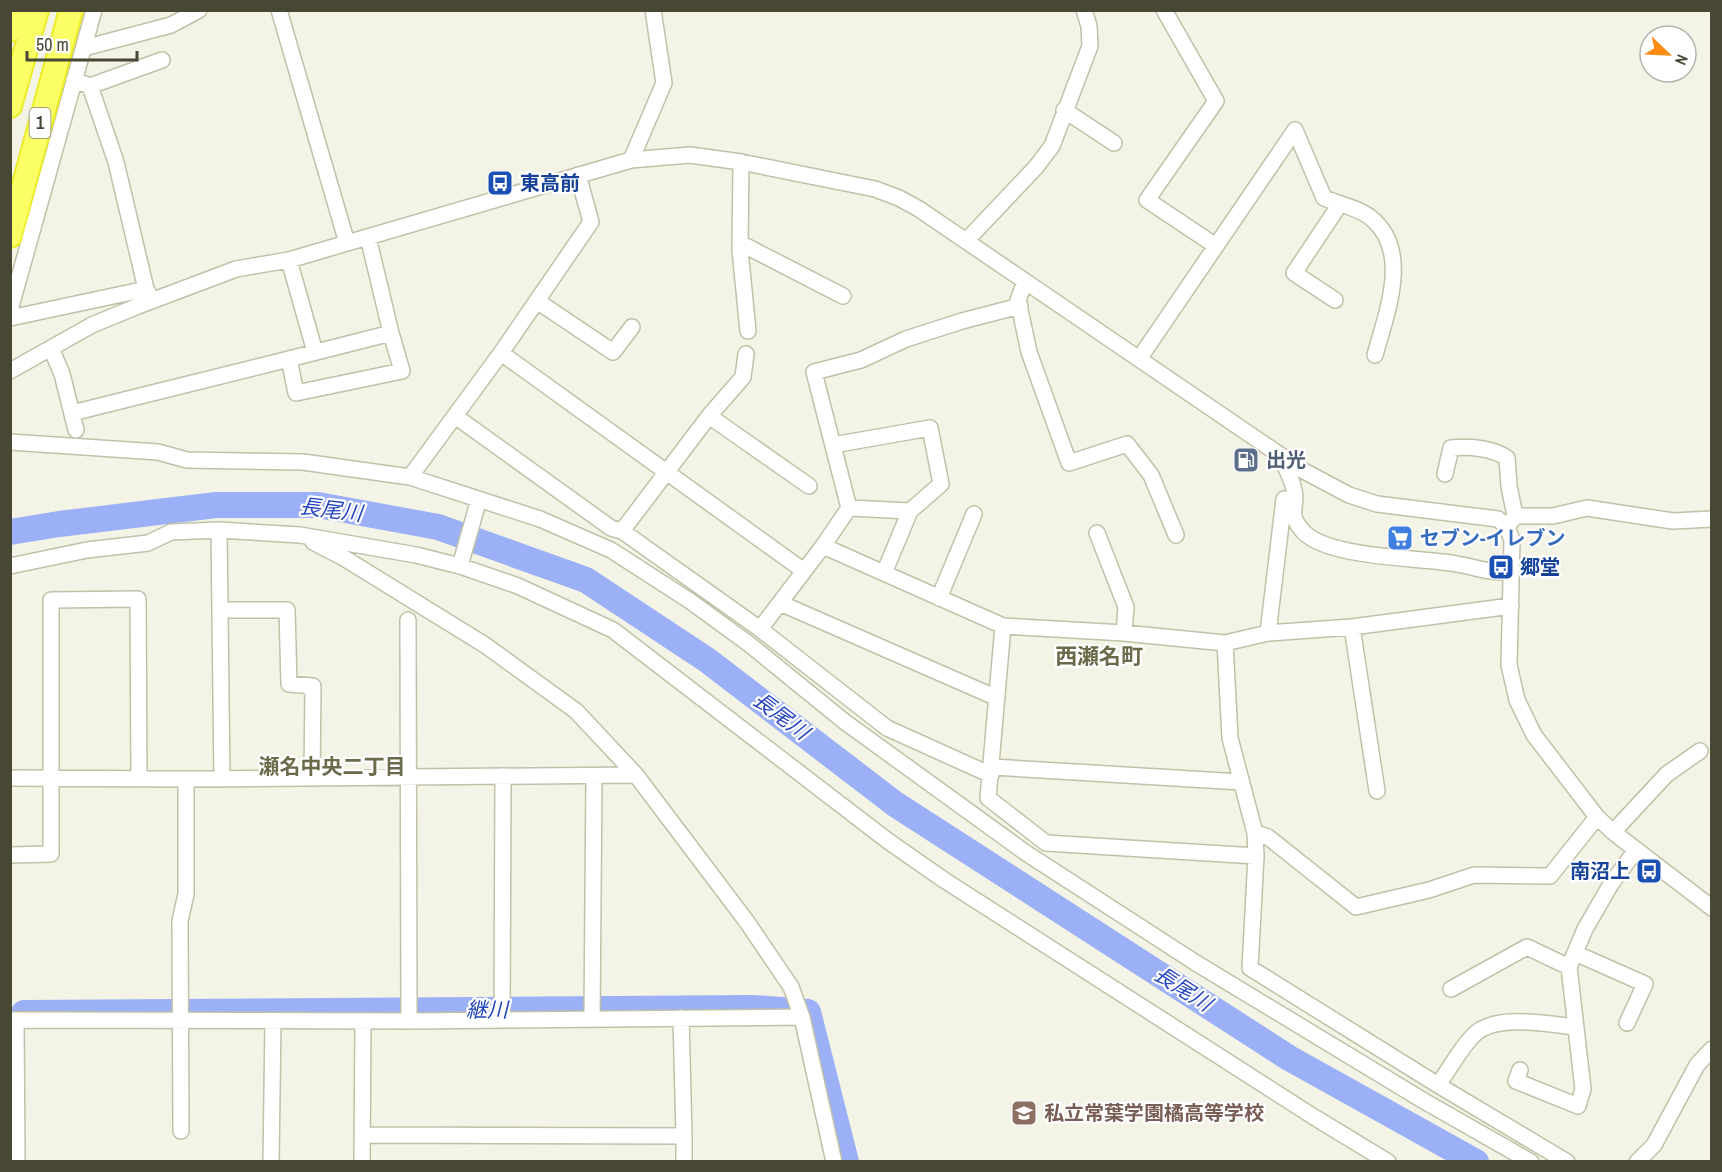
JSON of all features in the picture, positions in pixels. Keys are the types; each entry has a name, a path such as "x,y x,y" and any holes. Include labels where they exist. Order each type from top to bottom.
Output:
{"highway":[{"path":"10,30 16,10"},
{"name":"1","path":"10,106 37,10"},
{"name":"1","path":"10,182 58,10"},
{"name":"1","path":"10,236 71,10"}],"street":[{"path":"10,310 94,10"},
{"path":"84,48 171,24 199,10"},
{"path":"279,10 347,243"},
{"path":"631,160 664,83 653,10"},
{"path":"966,241 1052,146 1090,46 1089,26 1084,10"},
{"path":"1089,26 1098,10"},
{"path":"1164,10 1216,101 1147,200 1216,246"},
{"path":"74,80 90,86 162,60"},
{"path":"90,86 116,162 149,295"},
{"path":"1064,110 1114,143"},
{"path":"1139,358 1295,130 1324,198 1371,218 1391,247 1394,260 1392,279 1375,355"},
{"path":"10,318 149,295 236,269 289,260 631,160 690,155 741,162 875,189 899,198 919,209 1139,358 1286,464 1349,495 1377,504 1511,521 1553,516 1587,508 1673,521 1712,519"},
{"path":"741,162 740,243 747,331"},
{"path":"410,477 501,353 591,222 578,175"},
{"path":"1335,300 1294,273 1340,204"},
{"path":"289,359 296,393 402,371 368,237"},
{"path":"740,243 843,296"},
{"path":"289,260 315,352"},
{"path":"1026,282 1018,300 1029,352 1070,463 1127,444 1151,475 1176,535"},
{"path":"10,371 149,295"},
{"path":"537,301 613,352 632,327"},
{"path":"760,629 849,508 814,372 861,360 906,339 962,321 1020,306"},
{"path":"72,413 391,333"},
{"path":"51,348 62,374 76,430"},
{"path":"501,353 804,571"},
{"path":"622,531 665,472 743,377 746,354"},
{"path":"455,416 611,528 622,531 760,629 887,728 991,771 1241,782"},
{"path":"709,416 809,486"},
{"path":"833,445 930,428 941,484 910,511 884,573"},
{"path":"10,442 158,452 187,460 303,462 410,477 540,519 611,550 749,644 845,722 1026,853 1196,963 1424,1101 1531,1161"},
{"path":"1445,474 1451,448 1462,446 1498,452 1507,458 1512,540 1509,665 1518,700 1534,735 1597,817 1613,832 1712,908"},
{"path":"1286,464 1295,492 1293,517 1302,531 1317,541 1381,556 1456,564 1491,573 1511,572"},
{"path":"1268,633 1284,513 1286,464"},
{"path":"460,566 479,499"},
{"path":"849,508 910,511"},
{"path":"939,598 974,514"},
{"path":"10,566 87,550 148,543 171,532 219,530 300,535 416,555 460,566 518,586 613,630 888,841 944,880 1314,1117 1388,1161"},
{"path":"219,530 222,779"},
{"path":"1096,533 1126,607 1124,633"},
{"path":"300,535 344,558 485,645 576,711 636,775 747,922 791,987 802,1017 834,1161"},
{"path":"823,546 1003,626 1124,633 1225,643 1268,633 1352,627 1511,606"},
{"path":"10,855 51,854 51,600 138,599 139,779"},
{"path":"780,603 997,698"},
{"path":"220,610 287,610 289,684 314,686 312,778"},
{"path":"408,620 409,1021"},
{"path":"1003,626 988,798 1046,843 1256,856"},
{"path":"1352,627 1377,791"},
{"path":"1225,643 1230,738 1255,833 1256,856 1250,968 1438,1085 1567,1161"},
{"path":"1613,832 1667,774 1700,751"},
{"path":"10,778 222,779 636,775"},
{"path":"592,1018 594,776"},
{"path":"502,1020 503,777"},
{"path":"181,1131 180,921 186,894 186,779"},
{"path":"1255,833 1268,837 1356,907 1429,890 1474,875 1550,876 1597,817"},
{"path":"1520,1070 1516,1081 1578,1106 1583,1089 1569,967 1585,928 1611,884 1636,850"},
{"path":"1451,989 1527,947 1569,967"},
{"path":"1575,953 1645,984 1627,1023"},
{"path":"17,1161 13,1020 273,1022 802,1017"},
{"path":"681,1018 684,1161"},
{"path":"362,1161 363,1021"},
{"path":"272,1161 273,1022"},
{"path":"1438,1085 1474,1034 1485,1026 1525,1022 1575,1027"},
{"path":"1637,1161 1654,1145 1697,1065 1712,1049"},
{"path":"363,1135 684,1136"}],"waterway":[{"name":"長尾川","path":"10,532 216,505 318,505 438,527 586,580 707,660 895,804 1289,1058 1476,1162"},
{"name":"継川","path":"24,1013 753,1008 808,1012 846,1162"}],"place":[{"name":"東高前","path":"500,183"},
{"name":"出光","path":"1246,460"},
{"name":"セブン-イレブン","path":"1400,538"},
{"name":"郷堂","path":"1501,567"},
{"name":"南沼上","path":"1649,871"},
{"name":"私立常葉学園橘高等学校","path":"1024,1113"}],"district":[{"name":"西瀬名町","path":"1099,656"},
{"name":"瀬名中央二丁目","path":"332,767"}]}
